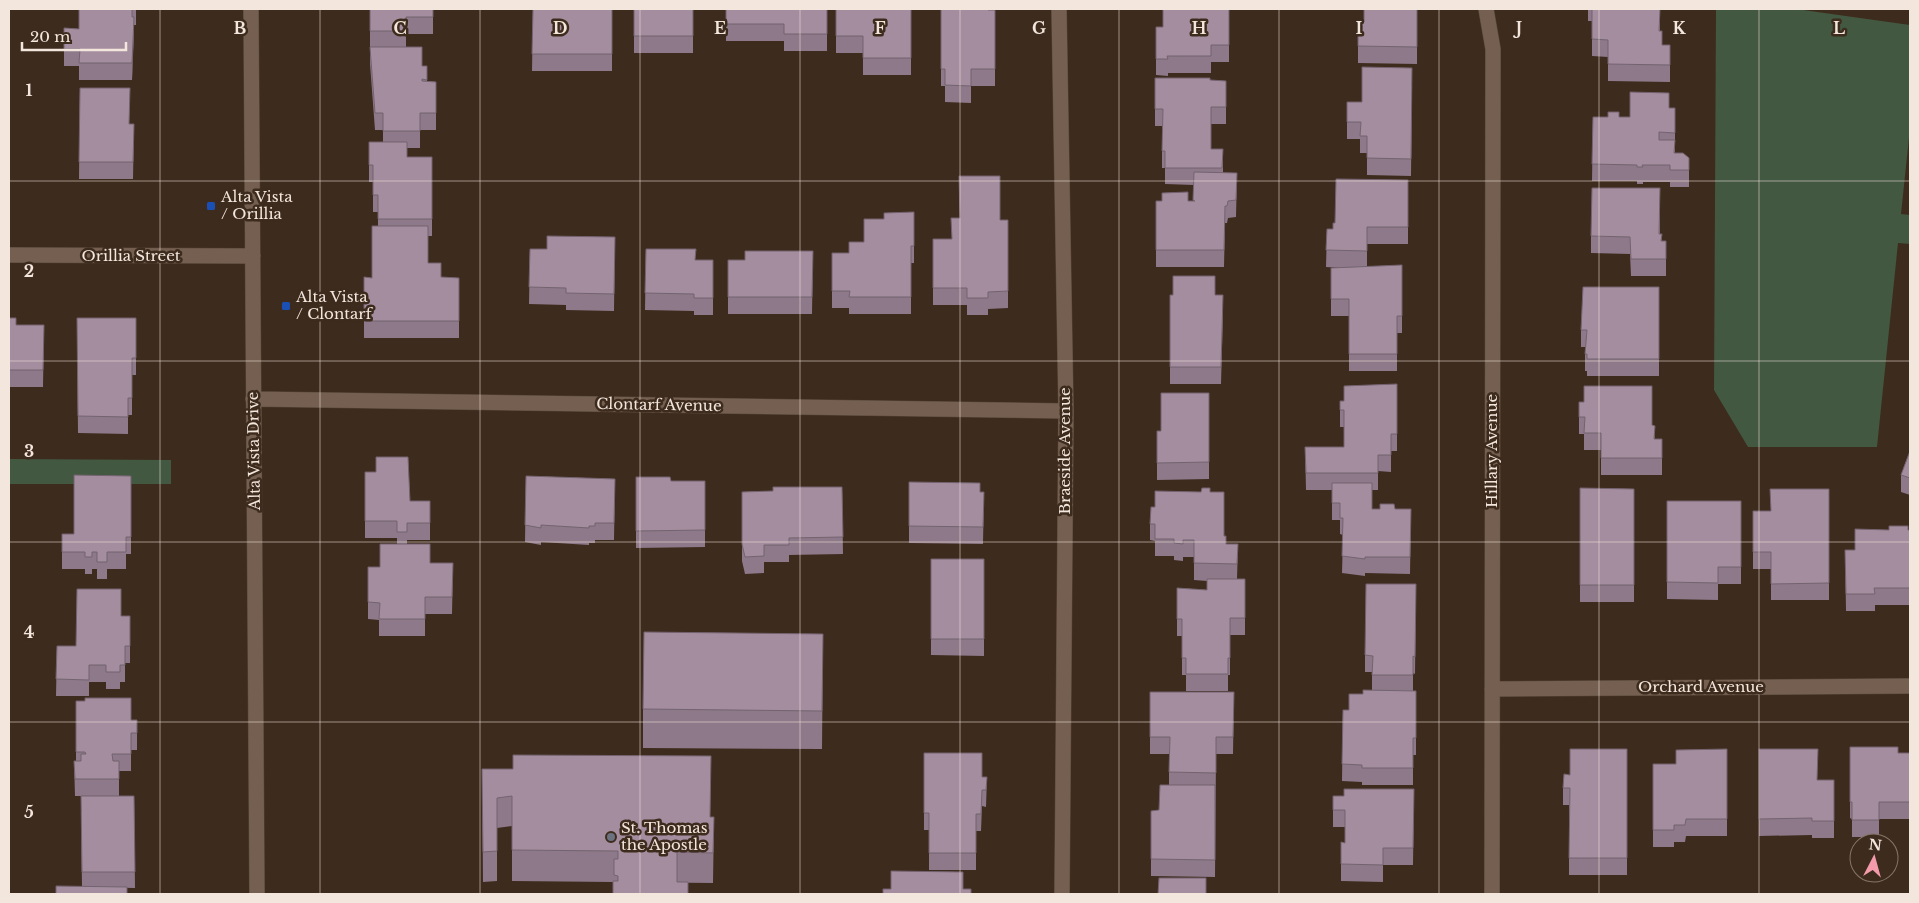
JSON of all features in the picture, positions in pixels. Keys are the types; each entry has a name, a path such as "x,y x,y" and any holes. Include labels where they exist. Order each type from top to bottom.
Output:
{"street":[{"name":"Alta Vista Drive","path":"251,9 257,894"},
{"name":"Braeside Avenue","path":"1059,9 1066,411 1062,894"},
{"name":"Hillary Avenue","path":"1486,9 1493,49 1492,894"},
{"name":"Orillia Street","path":"9,255 252,256"},
{"name":"Clontarf Avenue","path":"253,399 1066,411"},
{"name":"Orchard Avenue","path":"1492,689 1910,686"}],"green space":[{"path":"1716,9 1796,9 1910,25 1910,128 1901,214 1910,215 1910,244 1898,243 1877,447 1748,447 1714,390"},
{"path":"9,459 171,460 171,484 9,484"}],"building":[{"path":"79,9 132,9 132,17 134,17 132,63 79,63 80,49 64,49 64,28 79,29"},
{"path":"370,9 433,9 433,17 406,17 406,31 370,31"},
{"path":"533,9 612,9 612,54 532,54"},
{"path":"634,9 693,9 693,36 634,36"},
{"path":"726,9 827,9 827,34 784,34 784,24 726,24"},
{"path":"836,9 911,9 911,58 863,58 863,36 836,36"},
{"path":"941,9 995,10 995,69 971,69 971,86 945,85 945,69 941,69"},
{"path":"1163,9 1229,9 1229,45 1211,45 1211,56 1167,56 1168,59 1156,59 1156,27 1163,27"},
{"path":"1364,9 1417,9 1417,47 1358,46 1358,22 1364,22"},
{"path":"1592,9 1660,9 1659,31 1662,31 1662,45 1670,45 1670,65 1608,64 1608,40 1592,39"},
{"path":"370,47 422,47 422,66 427,66 427,80 422,79 422,81 436,82 436,113 420,113 420,131 383,131 383,113 375,113"},
{"path":"1362,67 1412,68 1411,159 1367,158 1367,136 1360,136 1361,122 1347,122 1347,102 1362,102"},
{"path":"1155,78 1210,78 1210,80 1226,81 1226,107 1211,107 1211,149 1223,149 1222,168 1165,168 1165,151 1162,151 1163,109 1155,109"},
{"path":"80,88 130,88 129,124 134,124 133,162 79,162"},
{"path":"1630,92 1669,93 1669,108 1675,108 1675,133 1659,132 1659,140 1675,140 1674,153 1683,153 1689,158 1689,170 1670,170 1670,165 1642,165 1643,167 1637,167 1637,165 1592,164 1593,117 1608,117 1608,112 1619,112 1619,117 1630,117"},
{"path":"369,142 407,142 407,157 432,157 432,219 378,219 378,195 373,195 373,165 369,165"},
{"path":"1194,172 1237,173 1236,200 1228,201 1227,206 1225,206 1224,250 1156,250 1156,201 1162,201 1162,193 1188,192 1188,201 1195,201 1193,200"},
{"path":"959,176 1000,176 1000,220 1008,220 1008,291 988,292 988,298 967,298 967,288 933,288 933,239 952,239 951,218 960,218"},
{"path":"1336,179 1408,180 1408,227 1367,227 1367,251 1326,250 1327,229 1333,229 1333,223 1335,223"},
{"path":"1592,188 1660,188 1659,234 1662,234 1661,241 1666,241 1666,259 1631,259 1630,237 1591,236"},
{"path":"914,212 914,246 911,246 911,297 849,297 850,291 832,291 832,253 849,253 849,242 864,242 864,219 884,219 884,213"},
{"path":"372,226 428,226 428,263 441,263 441,277 459,278 459,321 364,321 364,277 372,278"},
{"path":"547,236 615,237 614,294 566,293 566,288 529,287 530,249 547,249"},
{"path":"646,249 696,249 695,260 713,260 713,298 694,298 694,294 645,293"},
{"path":"745,251 813,251 812,297 728,297 728,260 745,260"},
{"path":"1402,265 1402,316 1397,316 1397,354 1349,354 1349,299 1331,299 1331,268"},
{"path":"1173,276 1215,276 1215,295 1223,295 1221,367 1170,367 1170,295 1173,295"},
{"path":"1583,287 1659,287 1659,359 1587,359 1587,354 1585,354 1587,330 1581,330"},
{"path":"9,318 16,318 16,325 44,325 43,370 9,370"},
{"path":"77,318 136,318 136,358 132,358 132,398 128,398 128,417 78,416"},
{"path":"1397,384 1397,434 1391,434 1391,455 1378,455 1378,473 1306,473 1305,447 1344,447 1344,410 1340,410 1340,401 1344,401 1344,386"},
{"path":"1584,386 1652,386 1652,425 1655,426 1654,439 1662,439 1662,458 1601,458 1601,433 1584,433 1585,417 1579,417 1579,402 1584,402"},
{"path":"1161,393 1209,393 1209,462 1157,463 1157,431 1161,431"},
{"path":"1910,451 1910,478 1901,475"},
{"path":"376,457 408,457 410,501 430,501 430,523 407,523 407,532 397,532 397,521 365,521 365,472 376,472"},
{"path":"74,475 131,476 131,537 126,537 126,552 107,552 107,562 97,562 97,552 92,552 92,557 85,557 85,552 62,552 62,534 74,534"},
{"path":"526,476 615,479 614,523 595,523 595,526 589,526 589,528 541,525 541,528 525,525"},
{"path":"636,477 670,477 671,481 705,481 705,530 636,531"},
{"path":"909,482 980,483 980,492 984,492 983,527 909,526"},
{"path":"1332,483 1372,483 1372,509 1380,509 1380,504 1394,504 1395,509 1411,509 1410,557 1365,557 1365,559 1342,556 1343,518 1340,518 1340,503 1332,503"},
{"path":"773,487 842,487 843,537 789,538 789,545 764,545 764,556 745,557 742,544 742,492 773,491"},
{"path":"1202,488 1210,488 1210,492 1224,492 1224,536 1226,536 1226,544 1238,544 1237,564 1194,563 1194,540 1183,540 1183,544 1174,543 1174,539 1155,539 1155,524 1150,524 1151,507 1155,507 1155,491 1201,492"},
{"path":"1580,488 1634,489 1634,585 1580,585"},
{"path":"1770,489 1829,489 1829,583 1771,584 1771,552 1753,552 1753,511 1771,511"},
{"path":"1667,501 1741,501 1741,567 1718,567 1718,583 1667,582"},
{"path":"1889,526 1908,526 1908,530 1910,530 1910,588 1874,588 1875,594 1846,594 1845,550 1855,550 1855,529 1889,530"},
{"path":"380,544 430,544 430,563 453,563 452,597 425,597 425,619 379,619 380,603 368,602 368,567 380,567"},
{"path":"931,559 984,559 984,639 931,639"},
{"path":"1207,579 1245,579 1245,618 1230,618 1228,674 1186,674 1186,658 1182,658 1182,619 1177,619 1177,588 1207,590"},
{"path":"1366,584 1416,584 1413,675 1372,675 1373,656 1365,655"},
{"path":"77,589 121,589 121,616 130,616 130,646 125,646 125,665 120,665 120,672 106,672 106,665 89,665 89,680 56,679 57,646 76,646"},
{"path":"644,632 823,634 822,711 643,709"},
{"path":"1363,690 1416,691 1416,738 1413,738 1413,768 1362,768 1362,765 1342,764 1343,710 1349,710 1349,694 1363,694"},
{"path":"1150,692 1234,692 1233,737 1216,737 1216,773 1169,772 1170,737 1150,737"},
{"path":"85,698 131,698 131,720 137,720 137,733 131,733 131,754 112,754 113,761 119,761 119,779 75,779 74,761 81,761 81,754 86,754 85,752 76,752 76,701 85,701"},
{"path":"1850,747 1898,747 1898,753 1910,753 1910,802 1879,802 1879,820 1852,820 1852,802 1850,802"},
{"path":"1570,749 1627,749 1627,858 1569,858 1570,788 1563,788 1564,774 1570,775"},
{"path":"1727,749 1727,819 1686,819 1685,825 1674,825 1674,830 1653,830 1653,764 1676,764 1676,750"},
{"path":"1759,749 1818,749 1817,780 1834,780 1834,821 1812,821 1812,818 1759,819"},
{"path":"924,753 982,753 982,777 987,777 986,790 982,790 981,814 976,814 976,853 929,853 929,813 924,813"},
{"name":"St. Thomas the Apostle","path":"513,755 711,756 710,817 714,817 713,853 677,852 677,882 688,882 688,894 613,894 613,881 618,881 618,876 614,875 614,859 618,859 618,851 512,850 512,796 497,798 497,851 483,852 482,769 513,769"},
{"path":"1160,785 1215,785 1215,860 1151,859 1151,811 1159,810"},
{"path":"1344,789 1414,789 1413,848 1383,848 1383,865 1341,864 1341,842 1345,843 1345,810 1333,810 1333,796 1344,796"},
{"path":"81,796 134,796 135,872 82,872"},
{"path":"891,871 963,872 963,889 971,889 971,894 883,894 883,889 891,889"},
{"path":"1159,878 1206,878 1206,894 1158,894"},
{"path":"56,886 127,887 127,894 56,894"}],"place":[{"name":"Alta Vista / Orillia","path":"211,206"},
{"name":"Alta Vista / Clontarf","path":"286,306"},
{"name":"St. Thomas the Apostle","path":"611,837"}]}
